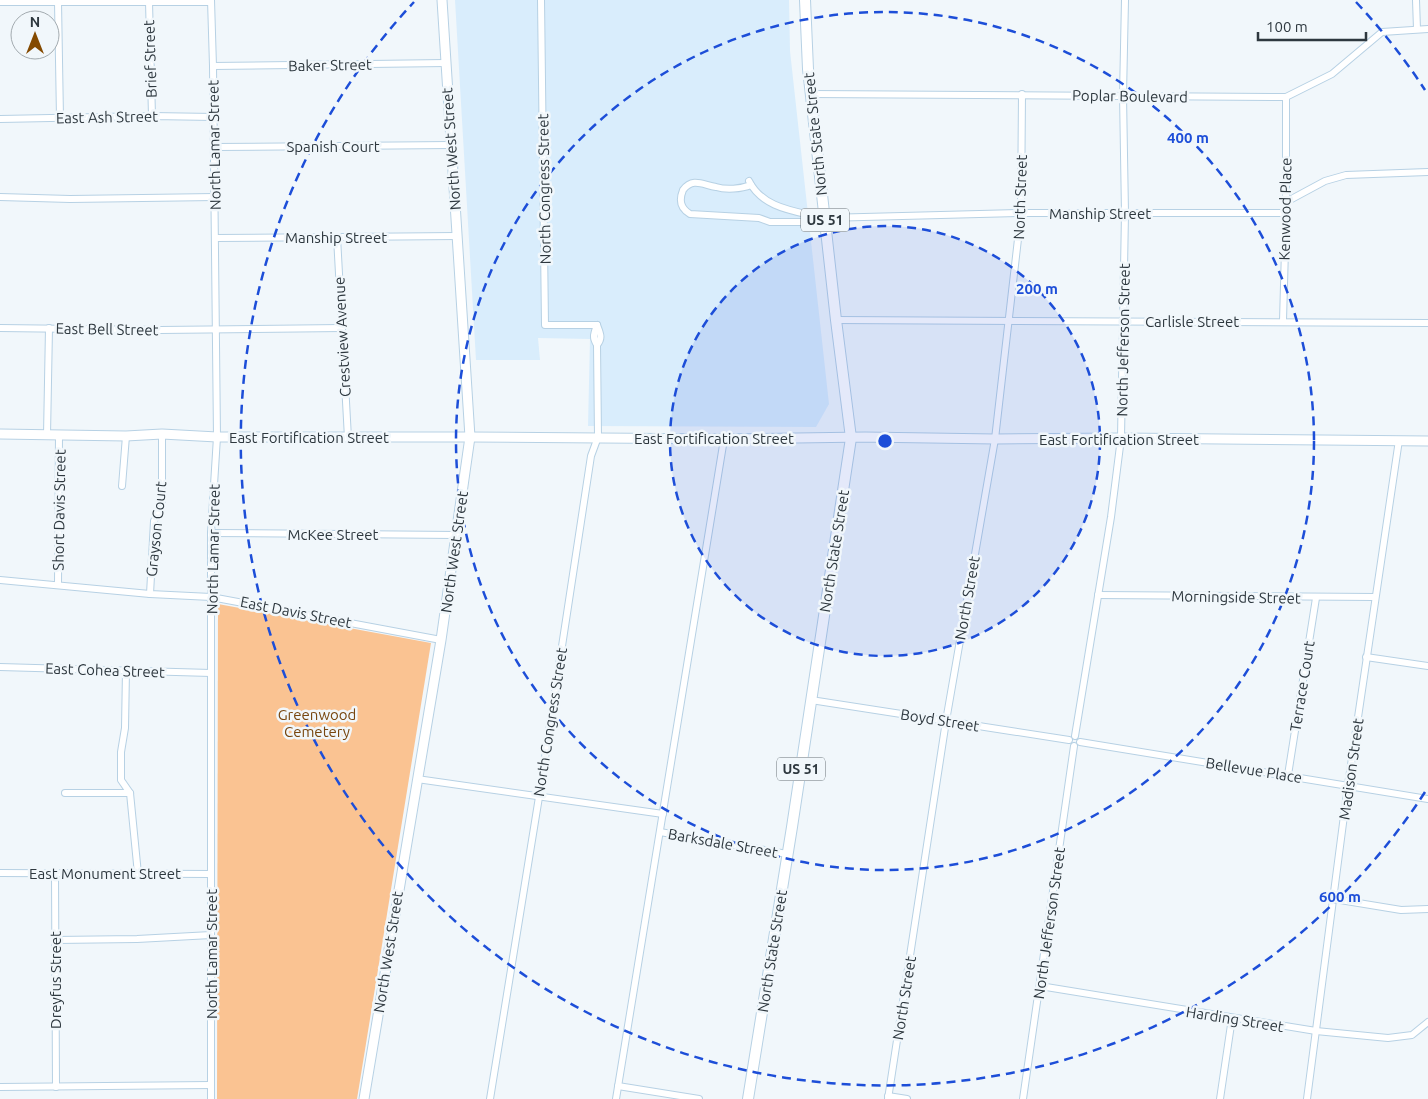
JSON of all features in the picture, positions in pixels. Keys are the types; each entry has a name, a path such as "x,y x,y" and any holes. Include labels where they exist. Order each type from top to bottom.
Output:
{"main road":[{"name":"North State Street","path":"748,1099 851,438 808,69 805,0"}],"street":[{"name":"North West Street","path":"364,1099 441,640 470,437 442,0"},
{"name":"North Congress Street","path":"490,1099 539,797 591,456 598,437 597,345 601,340 601,334 597,325 545,325 541,0"},
{"name":"North Jefferson Street","path":"1072,738 1098,596 1122,438 1125,0"},
{"path":"1416,0 1417,29"},
{"path":"0,2 211,1"},
{"name":"North Lamar Street","path":"211,1 217,437 211,534 211,1099"},
{"path":"58,2 60,118"},
{"name":"Brief Street","path":"149,2 152,116"},
{"name":"Poplar Boulevard","path":"811,94 1286,97 1332,74 1382,32 1428,29"},
{"name":"Baker Street","path":"213,66 446,63"},
{"name":"North Street","path":"888,1097 946,721 995,439 1021,213 1022,94"},
{"name":"Kenwood Place","path":"1283,321 1286,213 1286,97"},
{"name":"East Ash Street","path":"0,118 214,117"},
{"name":"Spanish Court","path":"214,147 451,145"},
{"path":"1286,202 1325,181 1346,175 1428,172"},
{"name":"Manship Street","path":"824,218 783,209 766,200 750,183 744,188 717,188 700,182 690,183 683,190 681,206 684,211 690,214 759,218 770,222 808,222 824,218 1021,213 1286,213"},
{"path":"0,197 70,199 215,197"},
{"name":"Manship Street","path":"215,238 457,236"},
{"name":"Crestview Avenue","path":"337,237 348,438"},
{"name":"Carlisle Street","path":"836,320 1428,323"},
{"name":"East Bell Street","path":"0,328 215,330 342,328"},
{"path":"47,435 49,328"},
{"name":"East Fortification Street","path":"0,434 126,436 162,434 217,437 348,438 1122,438 1428,441"},
{"name":"Grayson Court","path":"150,594 154,521 162,502 162,434"},
{"name":"Short Davis Street","path":"58,585 59,435"},
{"path":"122,486 126,436"},
{"path":"616,1099 724,439"},
{"name":"Madison Street","path":"1307,1099 1374,597 1399,440"},
{"name":"McKee Street","path":"211,534 456,535"},
{"name":"East Davis Street","path":"0,580 150,594 211,596 441,640"},
{"name":"Morningside Street","path":"1098,596 1374,597"},
{"name":"Terrace Court","path":"1288,775 1316,598"},
{"path":"1366,657 1428,666"},
{"name":"East Cohea Street","path":"0,667 211,673"},
{"path":"126,670 125,728 120,752 121,780 130,793 138,874"},
{"name":"Boyd Street","path":"811,700 1072,738"},
{"path":"1072,738 1078,737 1077,744"},
{"name":"North Jefferson Street","path":"1023,1099 1077,744"},
{"name":"Bellevue Place","path":"1077,744 1288,775 1428,799"},
{"name":"Barksdale Street","path":"417,779 662,814"},
{"path":"65,793 130,793"},
{"name":"Barksdale Street","path":"660,832 787,854"},
{"name":"East Monument Street","path":"0,873 211,874"},
{"name":"Dreyfus Street","path":"55,874 56,1087"},
{"path":"1334,899 1401,910 1428,909"},
{"path":"55,940 137,939 211,935"},
{"name":"Harding Street","path":"1040,986 1316,1031 1388,1038 1412,1035 1428,1022"},
{"path":"1220,1099 1232,1018"},
{"path":"0,1088 211,1085"},
{"path":"618,1086 699,1099"},
{"path":"888,1097 908,1099"}],"shaded area":[{"path":"455,0 789,0 790,51 829,404 816,427 588,426 590,339 538,338 540,360 476,360"}],"green space":[{"name":"Greenwood Cemetery","path":"218,604 431,643 357,1099 217,1099"}]}
